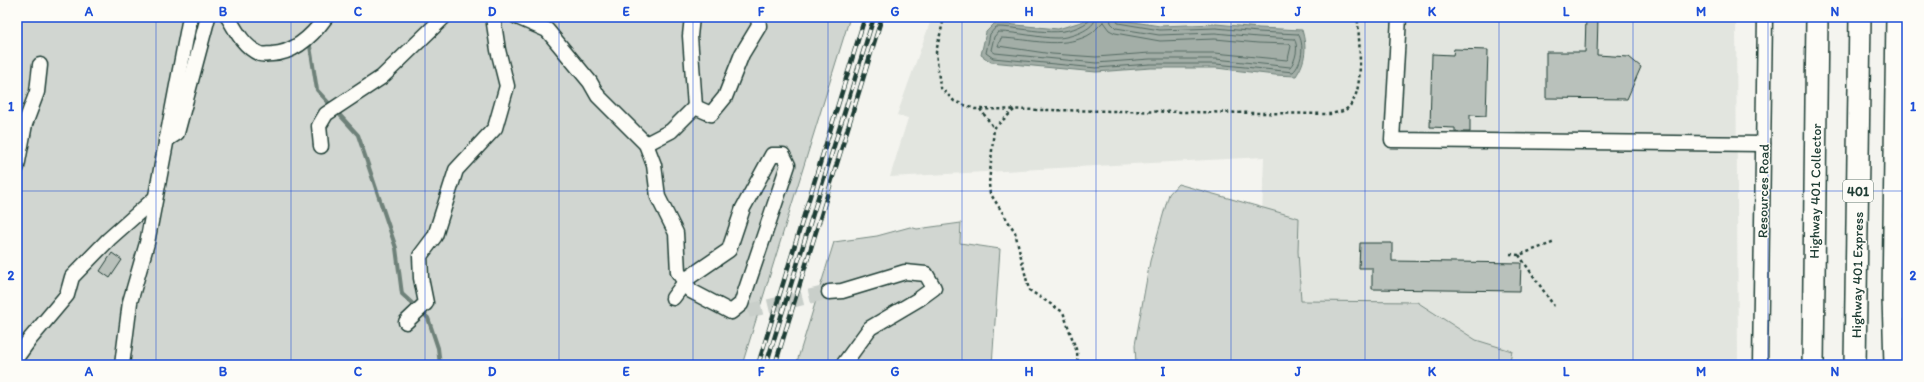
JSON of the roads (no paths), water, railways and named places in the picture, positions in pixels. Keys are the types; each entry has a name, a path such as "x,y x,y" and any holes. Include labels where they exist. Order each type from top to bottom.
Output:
{"highway":[{"name":"Highway 401 Collector","path":"1812,365 1817,17"},
{"name":"Highway 401 Express","path":"1855,365 1860,17"},
{"path":"1895,365 1893,297 1897,17"}],"street":[{"path":"122,365 130,302 147,243 154,199 190,17"},
{"path":"166,140 177,133 208,17"},
{"path":"228,17 242,40 260,54 279,54 292,49 315,31 326,17"},
{"path":"321,146 319,126 326,114 382,77 444,17"},
{"path":"406,322 426,303 421,278 420,256 435,236 456,170 495,128 507,86 498,50 493,17"},
{"path":"517,17 548,30 590,82 598,96 646,144 654,165 658,197 676,233 678,272 691,291 731,312 748,311"},
{"path":"646,144 671,131 695,107 690,36 692,17"},
{"path":"695,107 711,114 725,97 742,54 759,26 758,17"},
{"path":"1399,17 1392,140 1763,144"},
{"name":"Resources Road","path":"1760,365 1765,17"},
{"path":"17,167 25,124 36,92 40,64"},
{"path":"673,298 685,282 729,250 743,208 772,155 783,155 788,165 775,206 741,304 731,312"},
{"path":"17,357 67,295 72,277 109,239 154,199"},
{"path":"829,292 842,291 905,272 926,274 934,288 919,299 870,328 843,365"}],"water":[{"path":"1101,17 1160,26 1216,24 1302,30 1305,42 1305,54 1302,65 1296,76 1216,68 1151,68 1096,72 991,62 981,55 986,32 995,23 1058,29 1081,22 1088,18"}],"waterway":[{"path":"309,40 317,90 358,135 396,248 402,294 428,318 438,348 440,365"}],"tunnel":[{"path":"748,311 829,292"}],"railway":[{"path":"758,365 865,17"},
{"path":"766,365 874,17"},
{"path":"775,365 882,17"}]}
